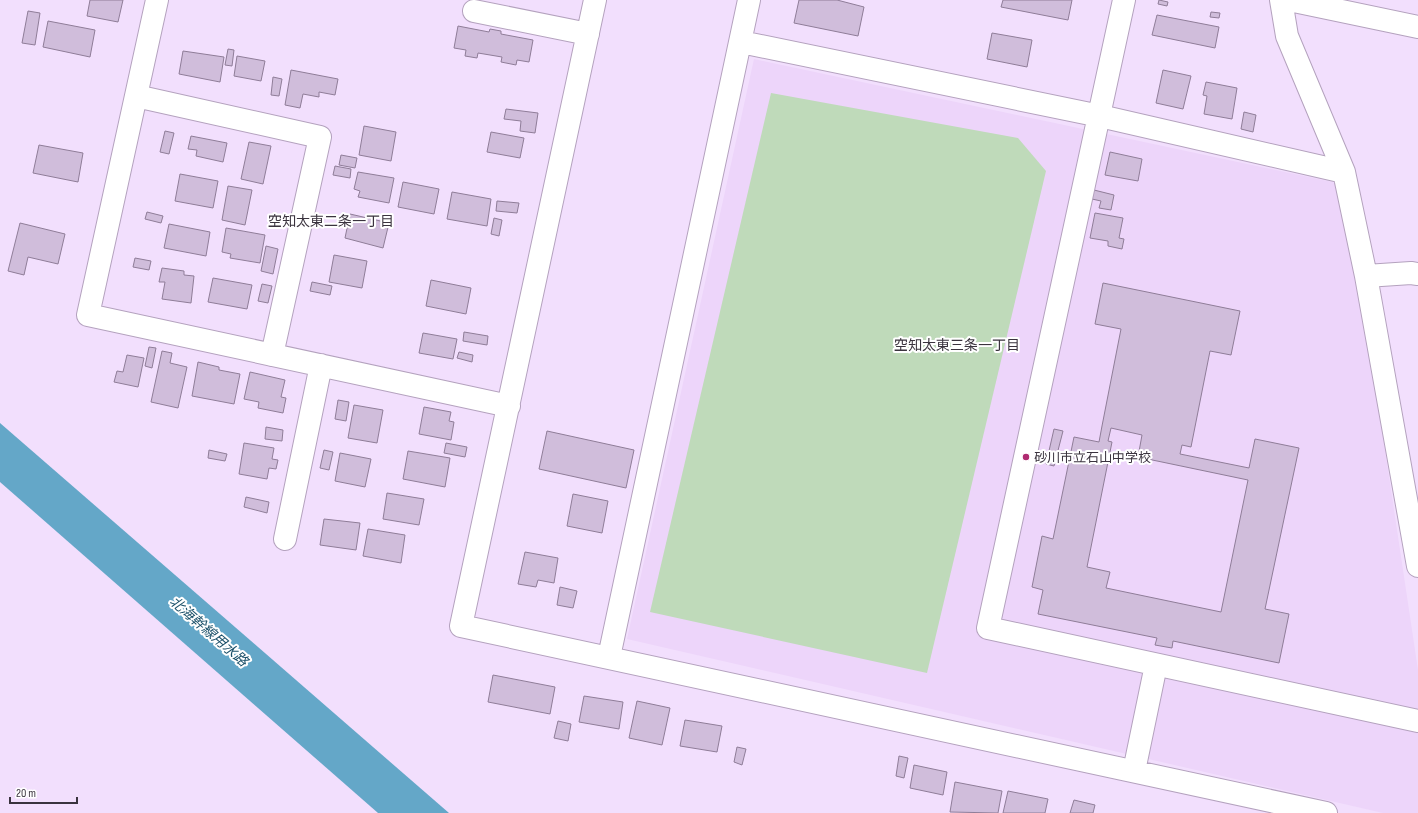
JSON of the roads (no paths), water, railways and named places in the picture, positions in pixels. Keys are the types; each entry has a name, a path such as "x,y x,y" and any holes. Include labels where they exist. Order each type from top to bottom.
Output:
{"street":[{"path":"157,0 88,315 509,406"},
{"path":"595,0 461,626 1326,813"},
{"path":"609,657 749,0"},
{"path":"1124,0 988,628 1418,721"},
{"path":"1280,0 1287,36 1344,172 1409,469 1418,566"},
{"path":"1289,0 1418,27"},
{"path":"474,11 588,34"},
{"path":"741,42 1100,116 1344,172"},
{"path":"136,96 320,137 272,355"},
{"path":"1366,276 1411,273 1418,274"},
{"path":"285,538 322,365"},
{"path":"1134,771 1156,665"}],"water":[{"name":"北海幹線用水路","path":"0,423 449,813 378,813 0,482"}],"place":[{"name":"砂川市立石山中学校","path":"1026,457"}],"district":[{"name":"空知太東二条一丁目","path":"331,221"},
{"name":"空知太東三条一丁目","path":"957,345"}]}
